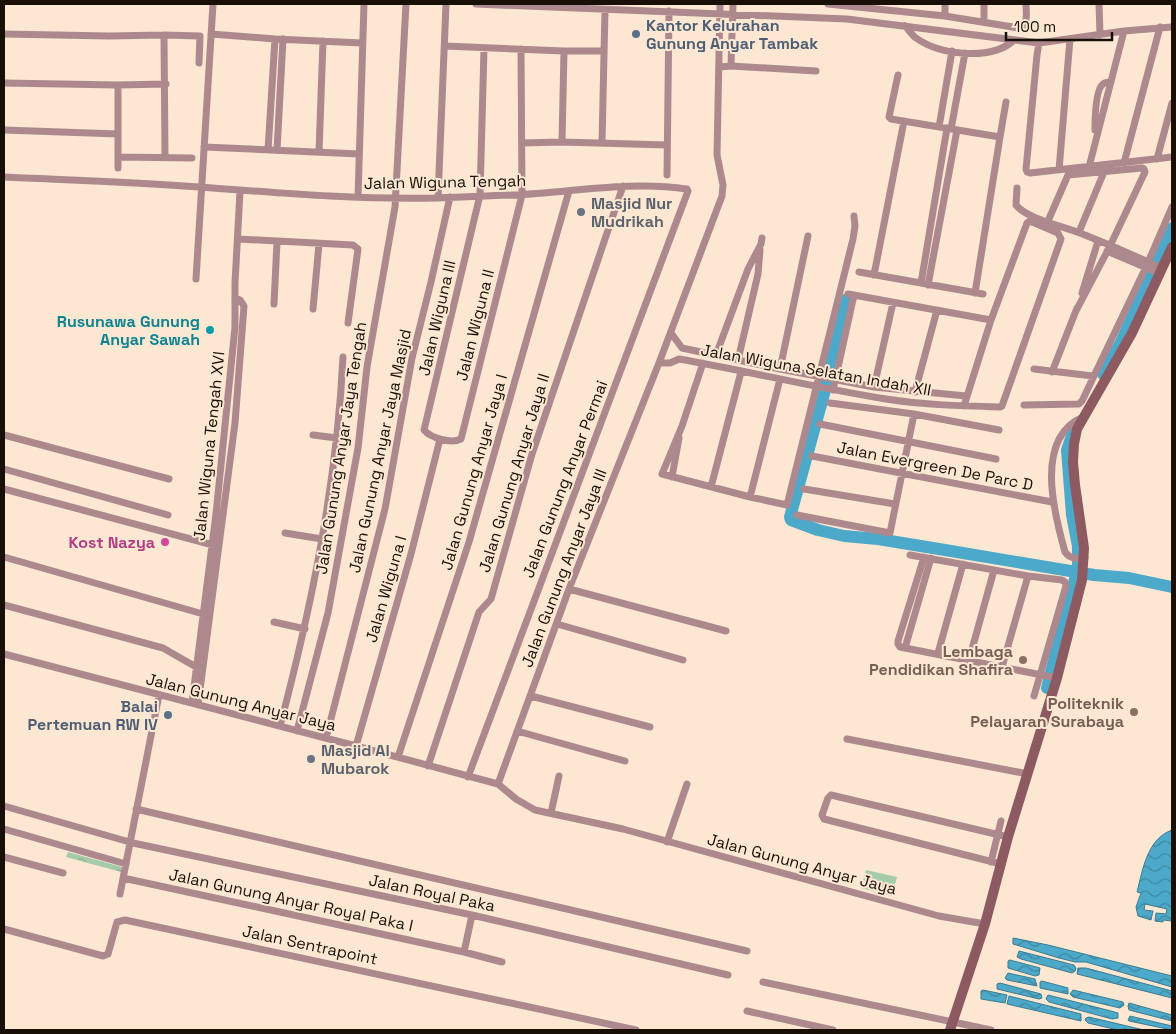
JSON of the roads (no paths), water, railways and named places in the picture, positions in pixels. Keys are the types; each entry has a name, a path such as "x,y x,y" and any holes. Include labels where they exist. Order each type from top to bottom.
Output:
{"street":[{"path":"196,279 213,4"},
{"path":"358,197 364,4"},
{"name":"Jalan Gunung Anyar Jaya Tengah","path":"297,730 331,594 358,448 367,367 396,197 406,4"},
{"path":"438,198 446,4"},
{"path":"476,4 528,5 669,14 847,19 1039,43 1124,31 1172,27"},
{"name":"Jalan Gunung Anyar Jaya III","path":"498,784 569,589 671,333 722,196 723,185 718,155 720,4"},
{"path":"731,66 733,4"},
{"path":"828,4 945,16 1019,28 1023,27 1026,23 1026,4"},
{"path":"945,4 945,16"},
{"path":"984,4 984,22"},
{"path":"1098,4 1100,35"},
{"path":"602,143 605,10"},
{"path":"668,175 669,14"},
{"path":"905,26 916,37 928,44 965,53 980,54 996,51 1005,48 1013,40"},
{"path":"1124,163 1160,27"},
{"path":"1089,167 1124,31"},
{"path":"4,34 200,36 199,63"},
{"path":"211,34 362,43"},
{"path":"164,35 166,84 165,157"},
{"path":"268,150 275,39"},
{"path":"277,150 283,39"},
{"path":"1059,170 1070,39"},
{"path":"319,152 323,41"},
{"path":"1039,43 1026,169 1030,173 1172,157"},
{"path":"445,46 564,52 603,51"},
{"path":"480,195 484,49"},
{"path":"521,49 522,195"},
{"path":"928,285 949,129 952,51"},
{"path":"562,142 564,52"},
{"path":"920,283 965,53"},
{"path":"720,67 816,71"},
{"path":"898,75 891,119 1000,137"},
{"path":"4,84 166,84"},
{"path":"118,85 118,168"},
{"path":"859,272 979,294 1006,102"},
{"path":"1157,159 1172,103"},
{"path":"874,275 904,121"},
{"path":"4,130 118,134"},
{"path":"522,143 562,142 667,145"},
{"path":"204,147 359,154"},
{"path":"118,157 192,158"},
{"path":"1048,221 1065,178 1068,175 1142,168 1145,172 1109,249 1076,311"},
{"path":"1079,232 1104,172"},
{"name":"Jalan Wiguna Tengah","path":"4,177 358,197 438,198 522,195 623,186 668,186 687,189 688,191"},
{"name":"Jalan Gunung Anyar Jaya II","path":"428,766 479,612 491,599 532,454 623,186"},
{"path":"1017,188 1016,205 1018,208 1079,232 1098,241 1109,249 1154,268"},
{"name":"Jalan Wiguna Tengah XVI","path":"195,704 196,667 204,614 236,327 235,298 240,191"},
{"name":"Jalan Gunung Anyar Jaya I","path":"398,757 469,542 568,191"},
{"name":"Jalan Gunung Anyar Permai","path":"468,777 688,191"},
{"name":"Jalan Wiguna III","path":"440,439 426,433 424,430 480,195"},
{"name":"Jalan Wiguna II","path":"440,439 456,441 461,439 522,195"},
{"name":"Jalan Gunung Anyar Jaya Masjid","path":"326,738 385,509 412,358 432,282 450,197"},
{"path":"996,863 1008,837 1028,774 1083,576 1073,462 1077,430 1132,333 1172,207"},
{"path":"703,364 682,426 662,474 786,505 818,387 853,239 854,216"},
{"name":"Jalan Wiguna Selatan Indah XII","path":"659,363 670,363 679,360 831,390 933,405 1000,407 1003,405 1061,239 1058,233 1030,222 1027,223 991,320"},
{"path":"780,369 808,236"},
{"path":"238,239 353,245 358,249 348,323"},
{"path":"716,355 748,269 761,241 758,274 738,360"},
{"path":"1052,372 1076,311 1098,241"},
{"path":"274,304 278,242"},
{"path":"313,310 319,244"},
{"path":"1024,406 1079,404 1082,401 1093,376 1154,268 1172,247"},
{"path":"831,390 851,294 991,320 964,406"},
{"path":"195,704 235,423 244,306 240,300 235,298"},
{"path":"874,388 893,303"},
{"path":"915,392 937,310"},
{"name":"Jalan Wiguna Selatan Indah XII","path":"671,333 682,348 780,369 874,388 966,396"},
{"path":"679,360 682,348"},
{"path":"280,726 304,629 322,539 337,438 343,357"},
{"path":"1034,369 1093,376"},
{"path":"711,487 741,372"},
{"path":"750,497 780,380"},
{"path":"830,402 914,414 999,430"},
{"path":"797,515 890,532 914,414"},
{"path":"1080,558 1068,556 1065,552 1052,502 1054,451 1061,435 1069,424 1083,417"},
{"path":"820,424 996,459"},
{"path":"672,477 682,426"},
{"path":"4,434 169,479"},
{"path":"313,435 337,438"},
{"name":"Jalan Wiguna I","path":"356,746 411,554 440,439"},
{"name":"Jalan Evergreen De Parc D","path":"812,456 1052,502"},
{"path":"4,469 168,515"},
{"path":"4,489 212,545"},
{"path":"804,489 896,504"},
{"path":"285,533 322,539"},
{"path":"910,555 1028,576 1062,580 1066,586 1034,696"},
{"path":"4,557 204,614"},
{"path":"927,558 902,647 1056,678"},
{"path":"938,653 963,564"},
{"path":"969,660 994,570"},
{"path":"1002,667 1028,576"},
{"path":"569,589 726,631"},
{"path":"4,605 163,648 196,667"},
{"path":"274,622 304,629"},
{"path":"557,624 683,660"},
{"name":"Jalan Gunung Anyar Jaya","path":"4,654 498,784 516,799 530,807 551,814 614,828 939,916 985,924"},
{"path":"120,894 159,696"},
{"path":"531,696 650,727"},
{"path":"517,731 625,761"},
{"path":"847,739 1028,774"},
{"path":"551,814 559,776"},
{"path":"667,842 687,784"},
{"path":"996,863 824,819 822,815 828,798 831,795 1008,837"},
{"name":"Jalan Royal Paka","path":"4,806 130,842 472,915 728,975"},
{"path":"136,809 747,951"},
{"path":"952,1026 985,924 996,863 1001,820"},
{"path":"4,829 126,864"},
{"path":"4,857 63,873"},
{"name":"Jalan Gunung Anyar Royal Paka I","path":"123,878 502,962"},
{"path":"459,951 472,915"},
{"name":"Jalan Sentrapoint","path":"4,929 103,956 108,954 117,922 125,920 636,1030"},
{"path":"763,982 952,1026 991,1030"},
{"path":"747,1011 833,1030"}],"water":[{"path":"1172,830 1172,921 1155,921 1156,913 1166,914 1167,909 1145,904 1144,910 1153,911 1151,920 1138,916 1136,907 1141,893 1137,892 1147,856 1157,840"},
{"path":"1013,938 1172,976 1172,987 1086,962 1075,962 1013,944"},
{"path":"1019,951 1074,965 1076,968 1072,973 1021,959 1017,957"},
{"path":"1008,961 1040,968 1039,975 1035,976 1008,968"},
{"path":"1078,968 1086,968 1172,991 1172,998 1077,974"},
{"path":"1008,973 1035,979 1037,986 1007,980 1005,978"},
{"path":"1040,982 1068,988 1068,994 1040,988"},
{"path":"1000,983 1041,994 1042,998 1039,999 997,989 997,984"},
{"path":"1073,990 1123,1002 1124,1005 1120,1008 1073,997 1070,994"},
{"path":"981,991 1007,995 1005,1003 981,999"},
{"path":"1048,995 1118,1013 1118,1018 1112,1019 1049,1002 1046,999"},
{"path":"1009,996 1081,1014 1081,1021 1007,1004"},
{"path":"1129,1003 1172,1015 1172,1021 1129,1010"},
{"path":"1130,1016 1172,1026 1172,1030 1129,1021"},
{"path":"1089,1017 1144,1030 1118,1030 1088,1023 1085,1020"}],"waterway":[{"path":"1103,374 1121,342 1172,228"},
{"path":"845,300 824,394 790,517 791,520 818,530 844,536 878,539 1094,575 1129,578 1172,587"},
{"path":"1047,688 1078,572 1078,546 1072,515 1067,450 1074,430"}],"place":[{"name":"Kantor Kelurahan Gunung Anyar Tambak","path":"636,34"},
{"name":"Masjid Nur Mudrikah","path":"581,212"},
{"name":"Rusunawa Gunung Anyar Sawah","path":"210,330"},
{"name":"Kost Nazya","path":"165,542"},
{"name":"Lembaga Pendidikan Shafira","path":"1023,660"},
{"name":"Politeknik Pelayaran Surabaya","path":"1134,712"},
{"name":"Balai Pertemuan RW IV","path":"168,715"},
{"name":"Masjid Al Mubarok","path":"311,759"}]}
